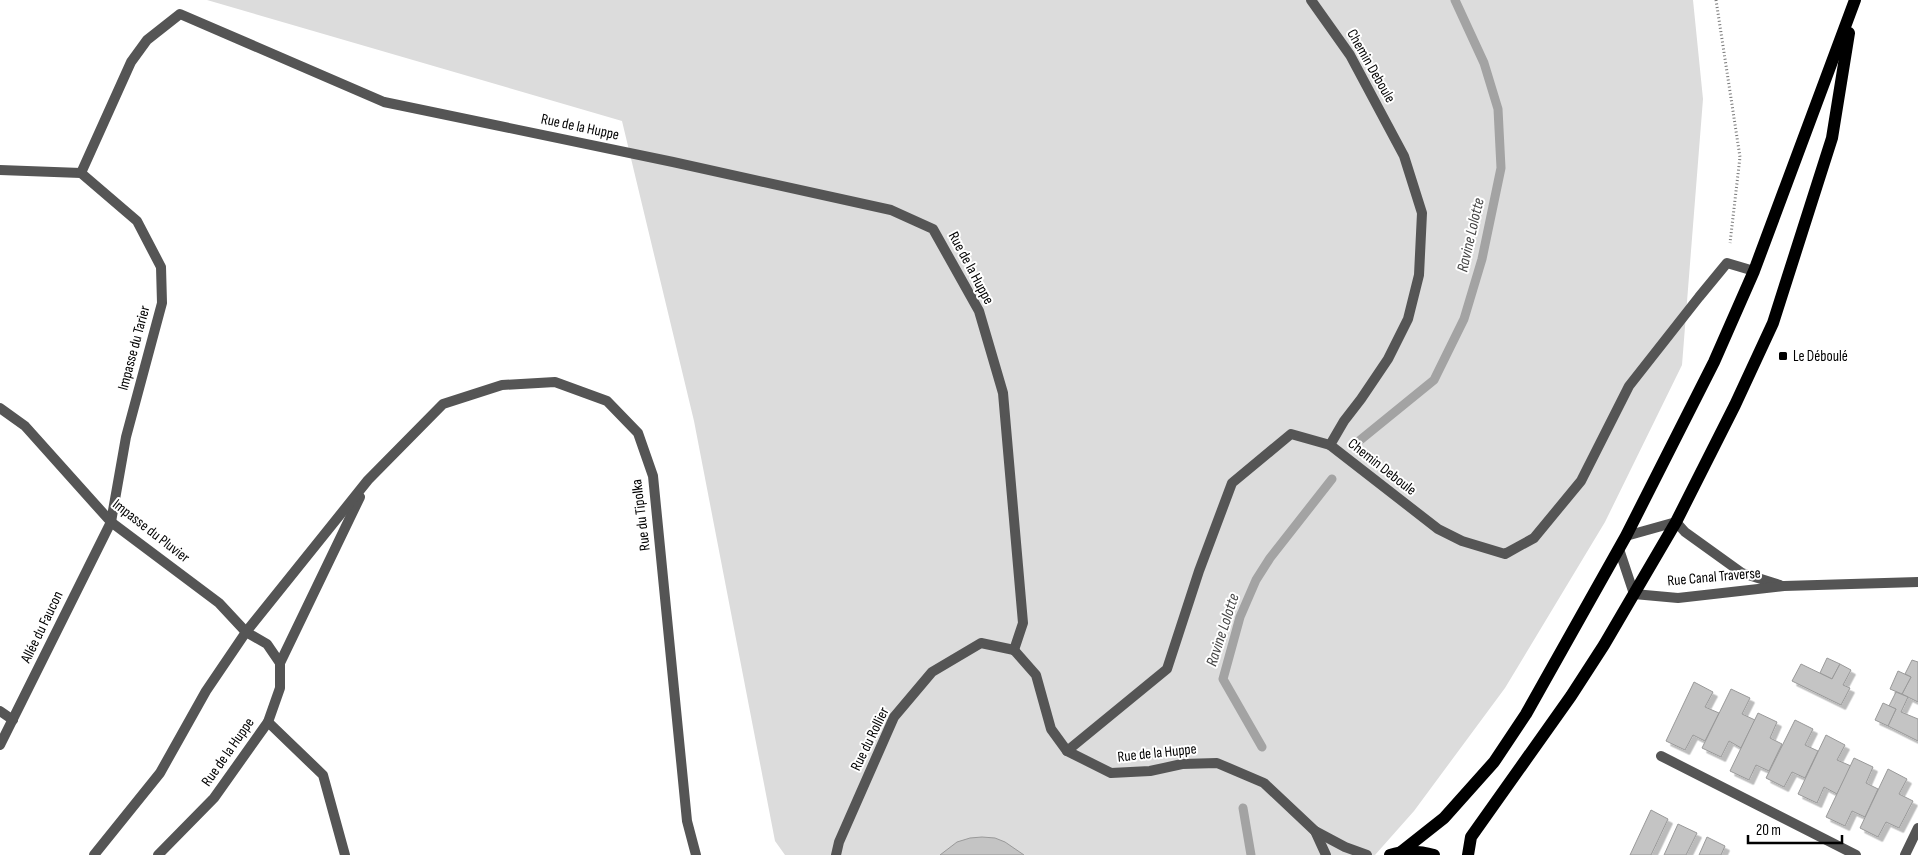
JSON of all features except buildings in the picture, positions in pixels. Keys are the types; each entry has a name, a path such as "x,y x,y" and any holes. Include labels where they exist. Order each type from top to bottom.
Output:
{"main road":[{"path":"1396,853 1444,818 1494,762 1526,714 1619,549 1714,362 1754,271 1855,2"},
{"path":"1468,855 1471,837 1571,696 1676,522 1735,405 1773,323 1832,138 1855,2"},
{"path":"1396,853 1419,851 1434,855"}],"street":[{"name":"Chemin Deboule","path":"1311,0 1350,55 1404,156 1422,213 1419,275 1408,319 1388,358 1361,399 1344,420 1330,445 1438,529 1462,541 1505,554 1534,538 1581,481 1629,386 1727,263"},
{"name":"Rue de la Huppe","path":"81,172 131,62 147,40 180,14 384,102 892,210 932,229 979,311 1003,393 1023,623 1014,650 1036,675 1051,729 1067,751 1111,773 1150,771 1182,764 1217,763 1264,783 1315,831 1345,847 1367,855"},
{"path":"0,170 81,172"},
{"name":"Impasse du Tarier","path":"81,172 137,221 161,267 162,303 126,437 111,522"},
{"path":"1727,263 1754,271"},
{"name":"Rue du Tipolka","path":"368,480 442,404 502,385 555,382 581,391 607,401 638,433 653,476 687,821 696,855"},
{"name":"Impasse du Pluvier","path":"0,408 25,426 111,522 219,603 246,632"},
{"path":"1067,751 1167,669 1199,571 1232,483 1291,434 1330,445"},
{"path":"94,855 160,773 206,691 246,632 368,480"},
{"path":"280,663 368,480"},
{"name":"Allée du Faucon","path":"0,745 111,522"},
{"path":"1626,536 1676,522"},
{"name":"Rue Canal Traverse","path":"1676,522 1685,532 1742,573 1784,586"},
{"path":"1619,549 1634,594"},
{"name":"Rue Canal Traverse","path":"1634,594 1678,598 1784,586 1918,582"},
{"path":"246,632 268,644 280,663"},
{"name":"Rue du Rollier","path":"836,855 839,842 894,717 932,672 980,643 1014,650"},
{"name":"Rue de la Huppe","path":"158,855 214,798 268,722 280,688 280,663"},
{"path":"0,710 13,720"},
{"path":"268,722 323,775 345,855"},
{"path":"1661,756 1856,855"},
{"path":"1904,855 1918,828"},
{"name":"Rue de la Huppe","path":"1315,831 1326,855"}],"path":[{"path":"1716,0 1740,157 1727,263"}],"shaded area":[{"path":"207,0 1693,0 1703,99 1682,365 1605,522 1505,688 1414,811 1375,855 785,855 775,841 694,421 622,121"}],"waterway":[{"name":"Ravine Lolotte","path":"1359,441 1434,380 1464,319 1482,259 1501,168 1498,109 1484,63 1455,0"},
{"name":"Ravine Lolotte","path":"1262,747 1223,679 1240,617 1256,580 1270,558 1332,479"},
{"name":"Ravine Lolotte","path":"1243,808 1251,855"}],"place":[{"name":"Le Déboulé","path":"1783,356"}]}
